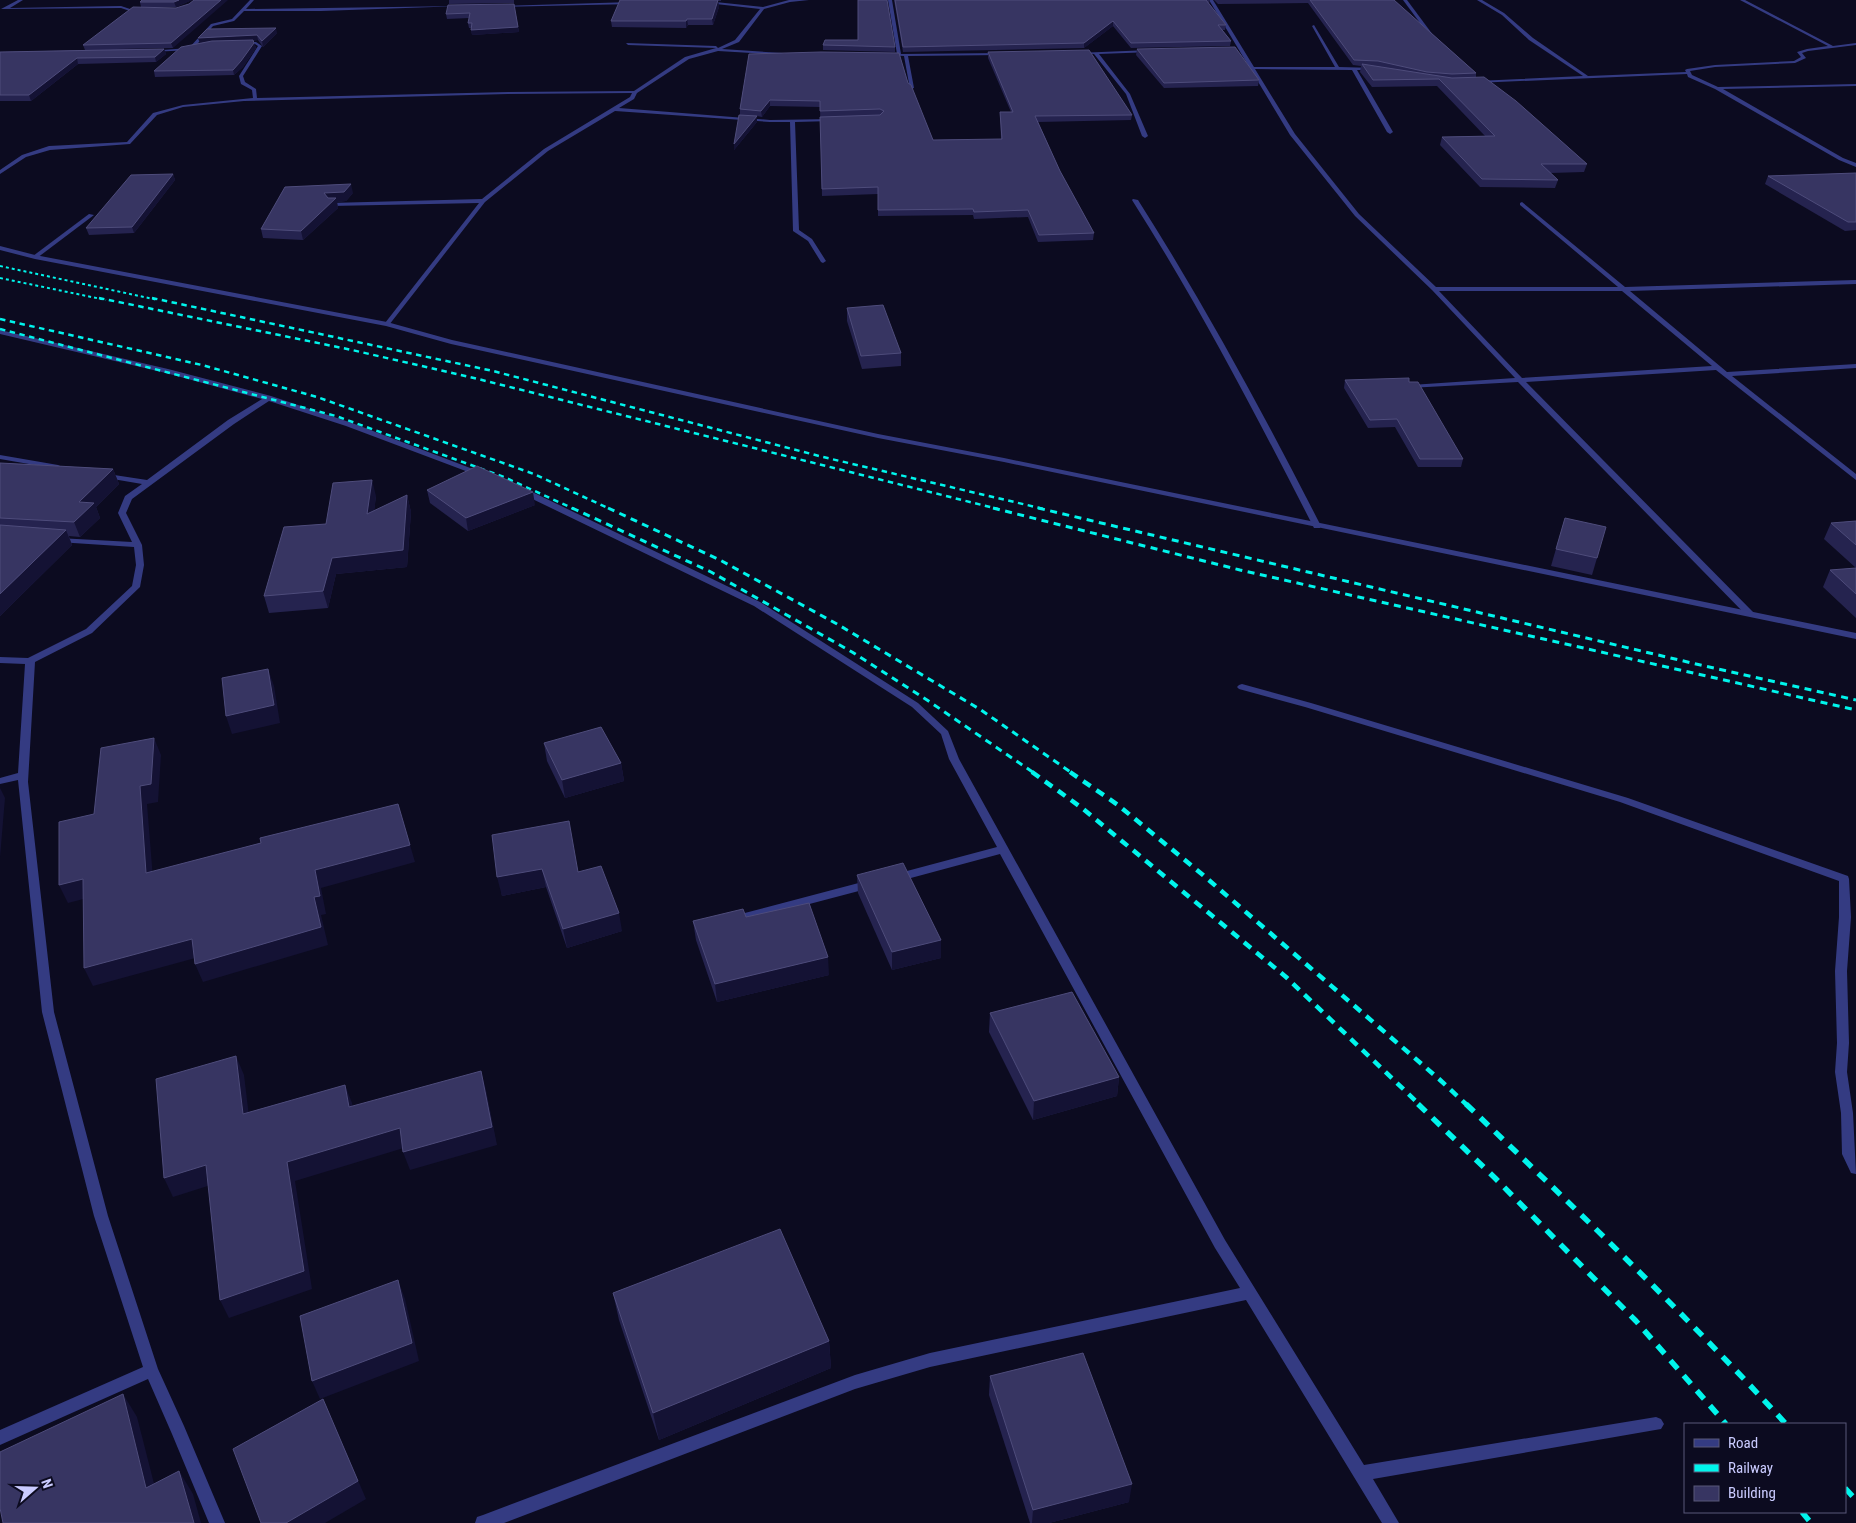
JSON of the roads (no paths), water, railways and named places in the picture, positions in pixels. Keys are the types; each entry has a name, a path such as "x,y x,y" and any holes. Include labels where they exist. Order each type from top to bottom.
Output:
{"street":[{"path":"2,9 21,0"},
{"path":"190,49 214,23 233,20 252,0"},
{"path":"705,2 763,8 807,0"},
{"path":"890,0 899,55"},
{"path":"1211,0 1293,135 1357,215 1434,289 1520,380 1750,614"},
{"path":"1405,0 1431,34"},
{"path":"1479,0 1503,14 1531,39 1587,77"},
{"path":"1742,0 1831,46"},
{"path":"500,6 637,3"},
{"path":"243,10 463,6"},
{"path":"2,9 122,7 130,10 149,10"},
{"path":"387,324 483,200 546,150 632,98 635,92 687,58 725,47 737,41 763,8"},
{"path":"1314,26 1338,69"},
{"path":"240,43 256,43 260,46 241,76 243,82 254,89 255,99"},
{"path":"628,44 725,47"},
{"path":"1688,73 1687,70 1695,68 1795,62 1804,58 1799,53 1831,46 1856,44"},
{"path":"145,51 190,49 202,46"},
{"path":"1232,49 1242,49"},
{"path":"716,50 791,55"},
{"path":"1076,53 1154,51"},
{"path":"1096,53 1128,94 1146,136"},
{"path":"880,55 1006,54"},
{"path":"906,55 912,88"},
{"path":"1253,68 1377,69"},
{"path":"1354,69 1390,132"},
{"path":"1470,82 1688,73 1856,166"},
{"path":"1717,88 1856,85"},
{"path":"0,172 24,156 49,148 128,142 155,114 172,108 255,99 635,92"},
{"path":"614,109 792,121 841,119"},
{"path":"792,121 796,231 810,240 822,261"},
{"path":"331,204 483,200"},
{"path":"1135,200 1234,366 1318,526"},
{"path":"1522,204 1718,368 1856,478"},
{"path":"35,257 91,215"},
{"path":"0,248 35,257 387,324 451,342 878,436 1004,460 1856,636"},
{"path":"1434,289 1625,289 1856,282"},
{"path":"0,332 92,352 268,398 330,418 492,478"},
{"path":"1726,374 1856,366"},
{"path":"1411,387 1718,368"},
{"path":"0,660 30,661 89,631 136,587 140,565 138,545 122,513 128,498 231,422 268,398"},
{"path":"0,457 66,469"},
{"path":"94,473 150,483"},
{"path":"510,485 756,604 915,705 945,733 954,759 1220,1244 1248,1293 1391,1523"},
{"path":"49,540 138,545"},
{"path":"30,661 23,775 48,1012 101,1216 151,1370 217,1523"},
{"path":"1242,687 1624,800 1844,879 1845,917 1841,971 1843,1042 1841,1072 1847,1114 1849,1154 1856,1168"},
{"path":"0,781 23,775"},
{"path":"728,921 1004,850"},
{"path":"483,1523 856,1382 899,1368 1248,1293"},
{"path":"0,1438 151,1370"},
{"path":"1360,1472 1656,1424"}],"railway":[{"path":"0,266 158,300"},
{"path":"0,278 106,300"},
{"path":"99,298 352,350 478,379 998,509"},
{"path":"152,298 493,371 823,457 1044,509"},
{"path":"0,319 202,365 317,397 534,474 610,509"},
{"path":"0,329 336,416 504,477 574,509"},
{"path":"572,508 711,572 852,652 927,700 1034,773"},
{"path":"608,508 720,560 837,624 981,710 1072,773"},
{"path":"993,508 1240,570 1856,710"},
{"path":"1038,508 1696,664 1856,700"},
{"path":"1032,772 1082,808 1286,977 1420,1105"},
{"path":"1070,772 1118,805 1203,875 1467,1105"},
{"path":"1418,1104 1495,1178 1636,1321 1725,1423"},
{"path":"1466,1104 1669,1301 1785,1423"},
{"path":"1846,1489 1856,1500"},
{"path":"1803,1513 1811,1523"}]}
